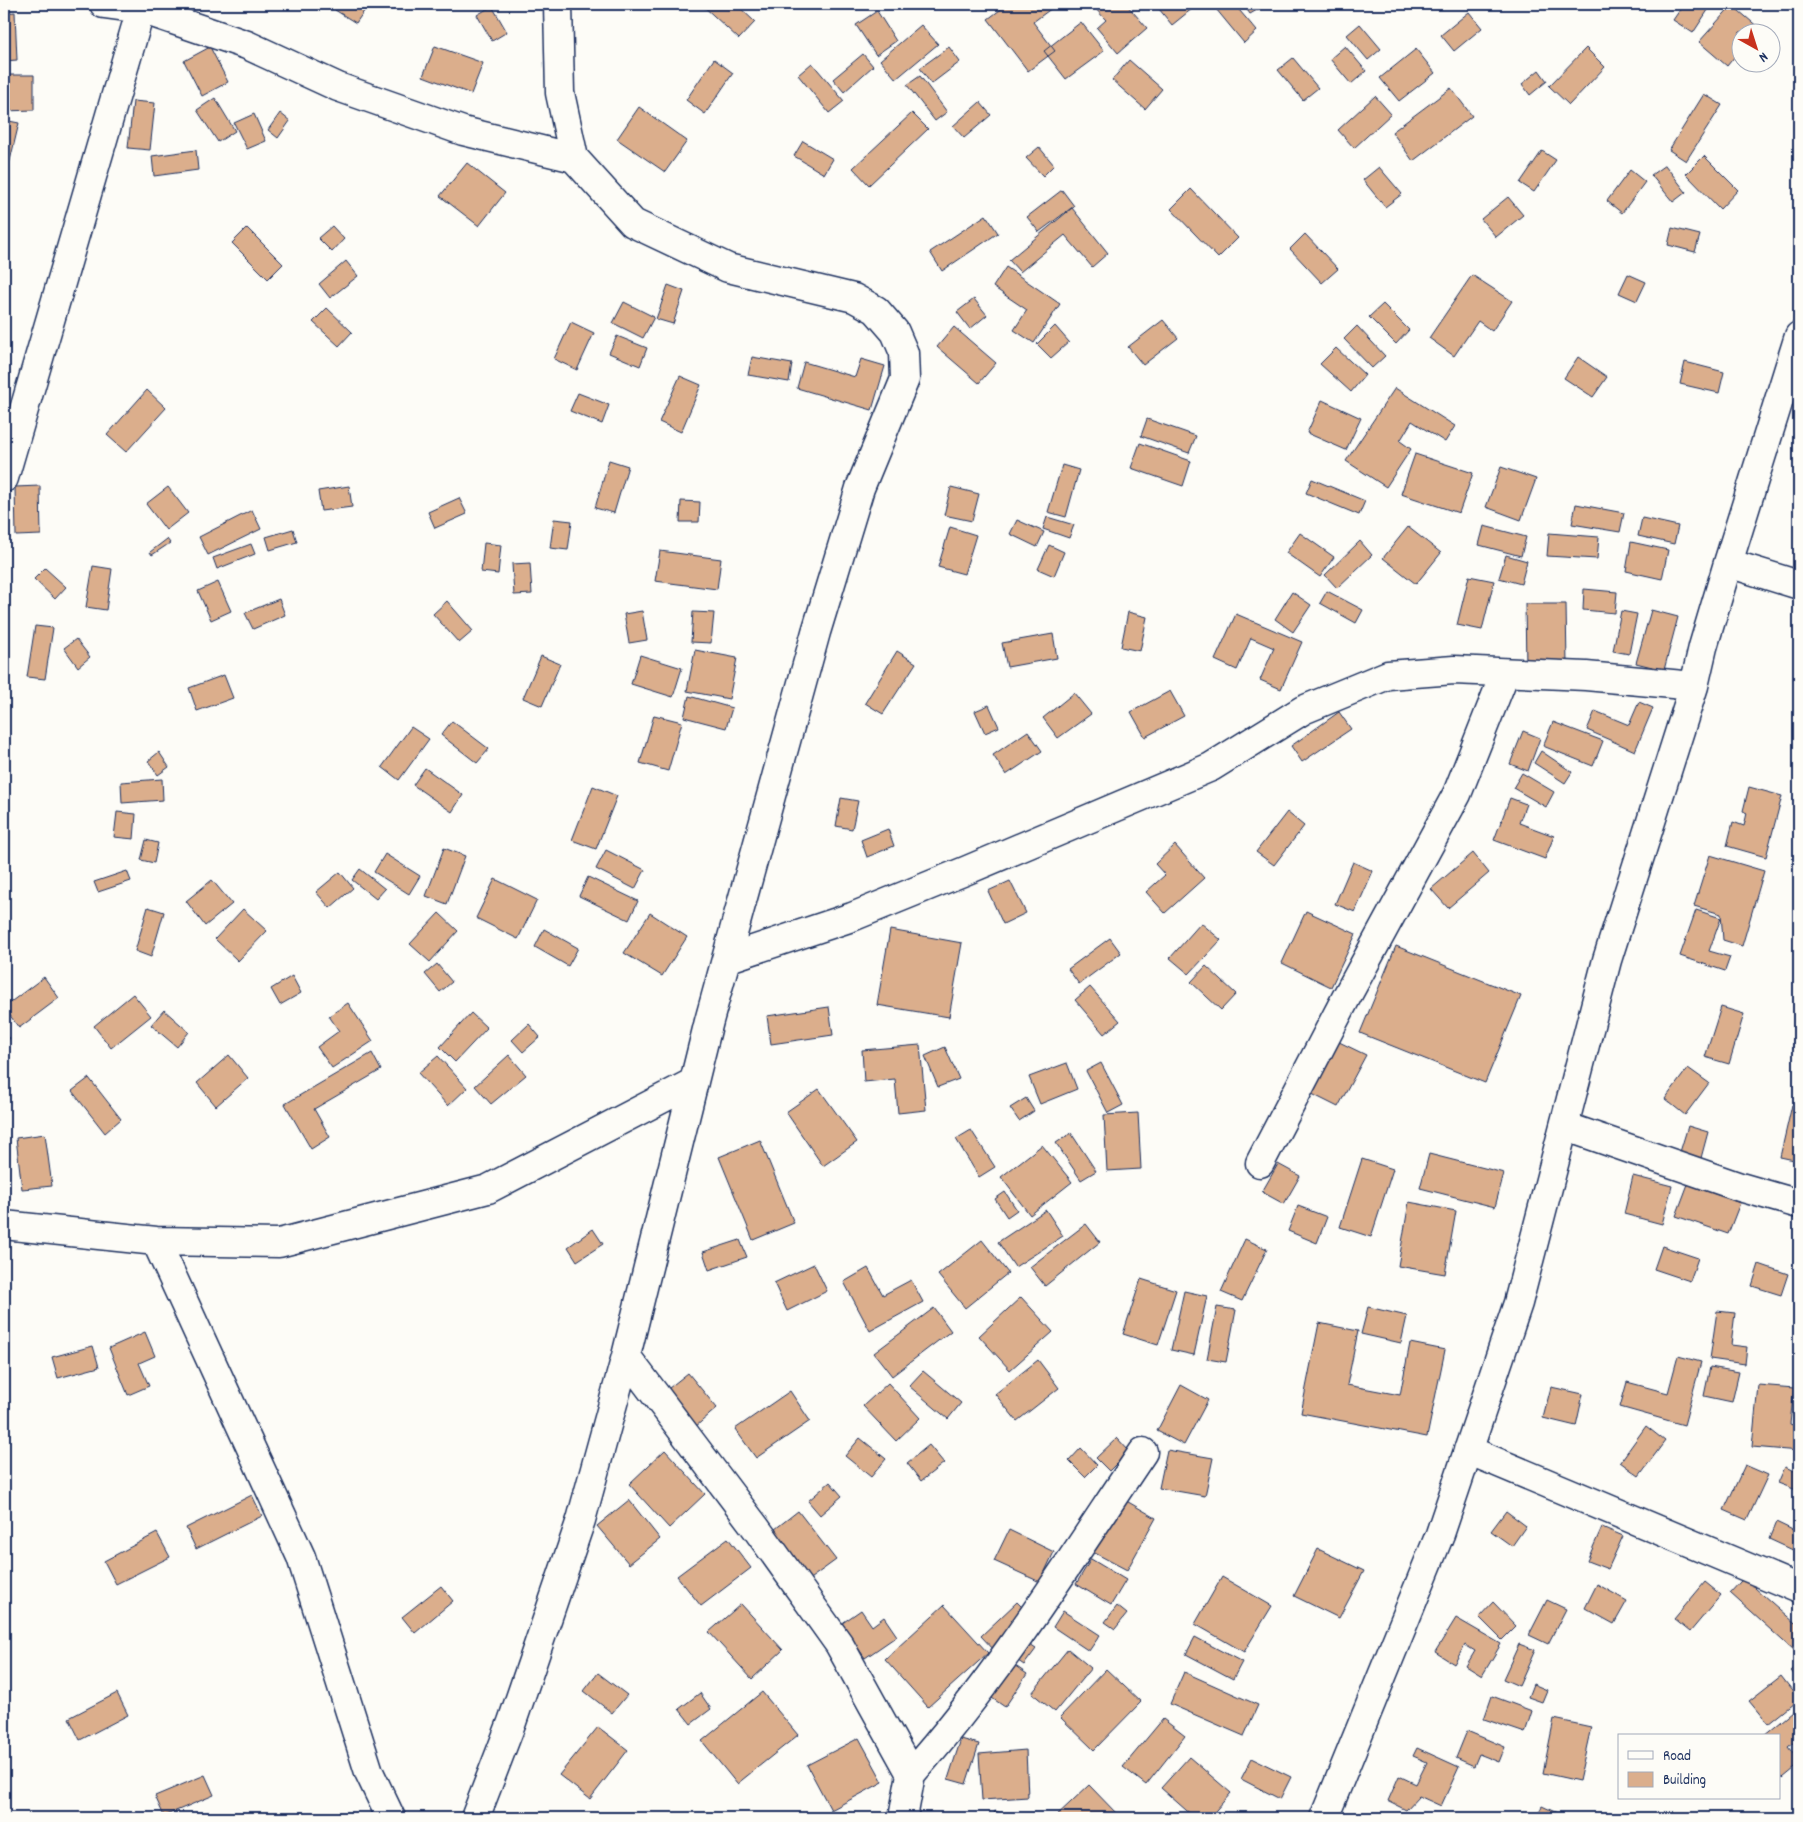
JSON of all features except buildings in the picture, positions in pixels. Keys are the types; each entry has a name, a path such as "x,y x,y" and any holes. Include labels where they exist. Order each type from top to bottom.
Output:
{"street":[{"path":"104,4 141,9 247,45 338,87 463,131 574,158"},
{"path":"475,1818 512,1722 581,1520 626,1356 726,959 816,632 860,488 905,378 904,353 895,332 876,310 854,298 728,268 633,223 574,158 560,93 558,4"},
{"path":"4,478 141,9"},
{"path":"1324,1818 1440,1534 1518,1303 1606,960 1694,686 1703,647 1728,562 1799,336"},
{"path":"1728,562 1799,585"},
{"path":"726,959 852,917 974,868 1211,768 1302,710 1388,675 1454,670 1586,676 1694,686"},
{"path":"1260,1163 1347,996 1457,794 1505,673"},
{"path":"4,1225 156,1242 279,1243 488,1189 694,1082"},
{"path":"1564,1126 1740,1187 1799,1204"},
{"path":"156,1242 301,1557 369,1772 391,1818"},
{"path":"626,1356 756,1528 839,1644 910,1774"},
{"path":"1468,1450 1799,1589"},
{"path":"903,1818 910,1774 944,1737 1039,1607 1142,1452"}]}
